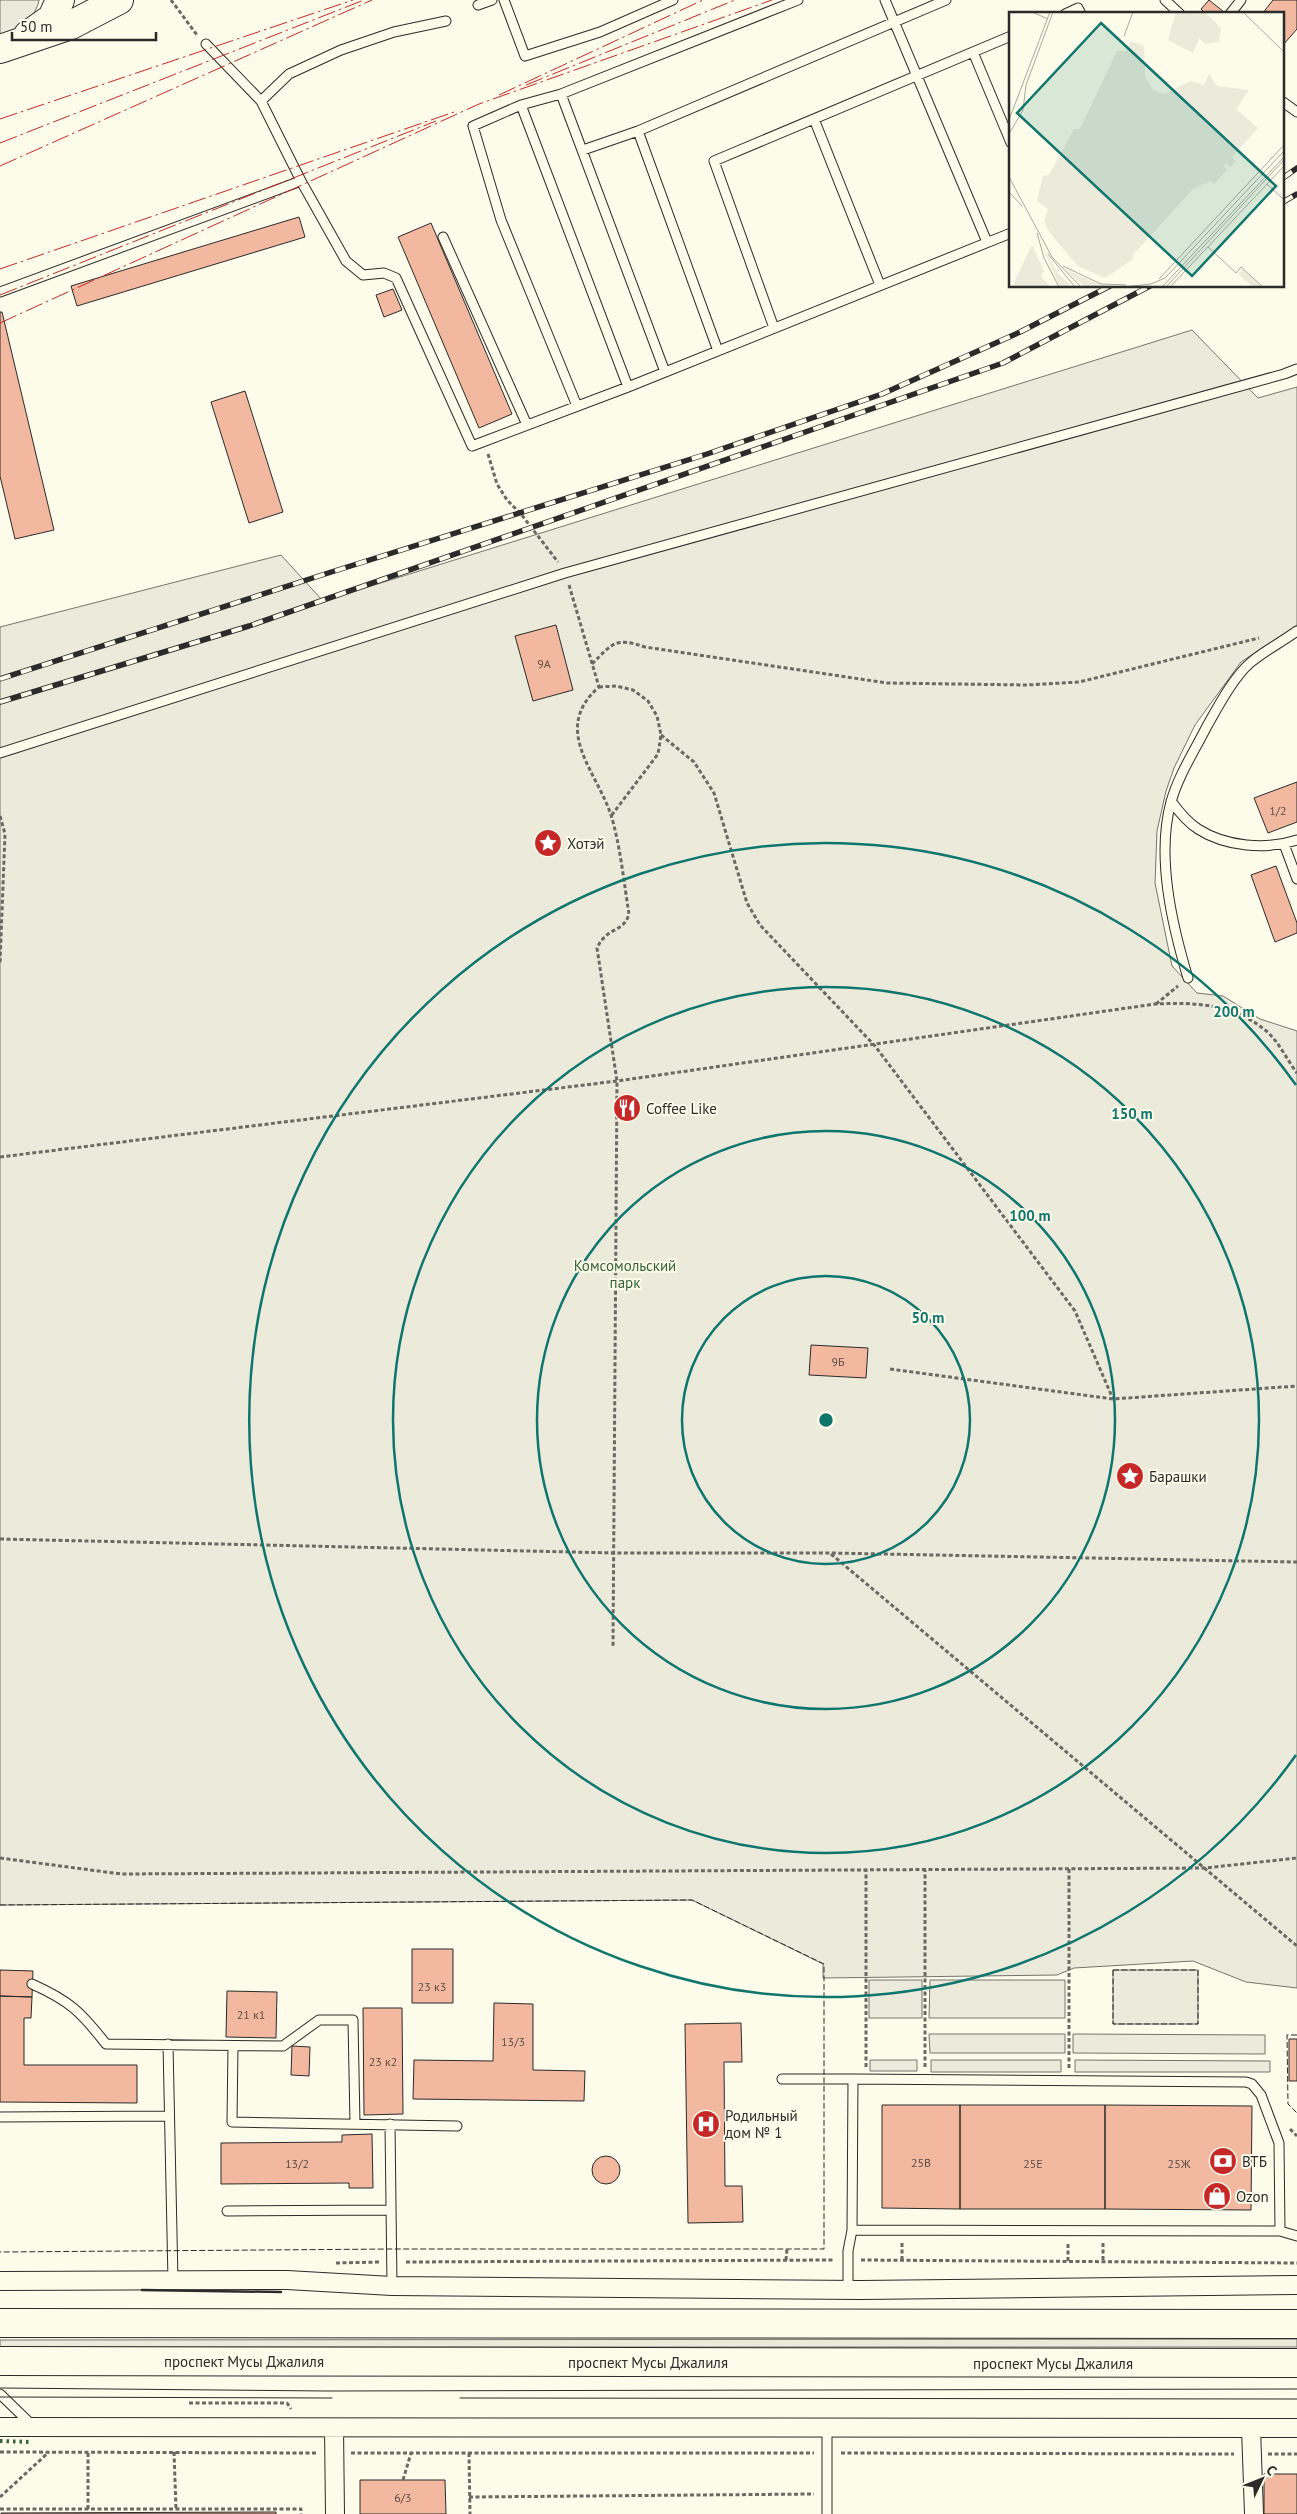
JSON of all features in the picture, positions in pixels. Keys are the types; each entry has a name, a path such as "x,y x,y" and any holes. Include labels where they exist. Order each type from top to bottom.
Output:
{"main road":[{"path":"7,47 52,18 60,0"},
{"path":"7,47 70,25 119,0"},
{"path":"0,2323 1297,2324"},
{"name":"проспект Мусы Джалиля","path":"0,2361 1297,2363"}],"street":[{"path":"0,2281 287,2280 392,2286 848,2290 1297,2285"},
{"path":"0,2427 1297,2428"},
{"path":"334,2428 335,2514"},
{"path":"1251,2428 1254,2454 1254,2514"}],"lane":[{"path":"478,5 492,0"},
{"path":"504,0 525,56 600,32 672,0"},
{"path":"577,406 501,220 473,126 521,105 561,94 798,0"},
{"path":"885,0 987,242"},
{"path":"583,150 638,131 946,0"},
{"path":"1165,0 1178,12"},
{"path":"1232,12 1241,0"},
{"path":"1069,12 1078,8 1080,12"},
{"path":"261,101 289,74 341,50 394,32 446,21"},
{"path":"774,328 714,161 1009,37"},
{"path":"206,44 261,101 301,181 346,261 363,275 384,273 396,278 472,446 628,387 1009,234"},
{"path":"973,52 1009,138"},
{"path":"561,94 665,372"},
{"path":"1284,103 1296,112"},
{"path":"521,105 628,387"},
{"path":"814,119 880,285"},
{"path":"638,131 718,351"},
{"path":"0,292 301,181"},
{"path":"443,237 527,425"},
{"path":"0,753 565,573 1274,377 1297,368"},
{"path":"1188,978 1172,919 1166,880 1167,832 1171,801 1191,756 1220,703 1249,664 1297,631"},
{"path":"1171,801 1185,819 1198,829 1220,840 1266,847 1297,840"},
{"path":"1284,844 1297,879"},
{"path":"32,1984 59,1996 84,2016 106,2044 283,2046 319,2020 354,2020 355,2124"},
{"path":"168,2044 173,2281"},
{"path":"233,2046 232,2122 457,2126"},
{"path":"782,2079 1237,2080 1252,2084 1261,2095 1280,2150 1280,2231"},
{"path":"848,2290 848,2260 852,2230 852,2079"},
{"path":"0,2117 169,2116"},
{"path":"390,2124 392,2286"},
{"path":"227,2211 391,2210"},
{"path":"852,2230 1280,2231 1297,2236"},
{"path":"0,2394 36,2428"},
{"path":"827,2514 828,2429"}],"path":[{"path":"171,0 183,18 206,44"},
{"path":"484,442 497,484 507,500 521,514 565,573 599,687"},
{"path":"592,664 612,645 626,640 645,647 887,683 1027,685 1079,682 1269,635"},
{"path":"611,816 658,754 661,735 657,716 648,701 633,690 616,686 599,687 588,697 580,710 577,724 584,758 611,816 630,914 627,922 620,928 607,933 596,948 618,1082 613,1646"},
{"path":"661,735 694,762 714,793 746,903 760,925 875,1046 1075,1311 1113,1399"},
{"path":"0,816 5,834 0,963"},
{"path":"1155,1004 1188,978"},
{"path":"0,1157 618,1082 1155,1004 1193,1002 1228,1009 1266,1030 1297,1073"},
{"path":"890,1370 1113,1399 1297,1386"},
{"path":"0,1539 615,1553 830,1553 1297,1562"},
{"path":"830,1553 1297,1946"},
{"path":"0,1858 121,1874 1205,1868 1297,1858"},
{"path":"1069,1869 1069,2080"},
{"path":"866,1870 866,2079"},
{"path":"925,2079 926,1870"},
{"path":"786,2249 786,2260"},
{"path":"335,2263 786,2260 1297,2263"},
{"path":"189,2403 287,2403"},
{"path":"0,2452 1297,2454"},
{"path":"0,2497 49,2452"},
{"path":"88,2452 88,2509"},
{"path":"174,2452 176,2509"},
{"path":"402,2480 411,2453"},
{"path":"469,2453 470,2514"},
{"path":"469,2496 827,2494"},
{"path":"0,2509 301,2509 301,2514"}],"green space":[{"path":"0,0 39,1 33,14 24,24 0,38"},
{"name":"Комсомольский парк","path":"1192,330 1258,398 1297,387 1297,625 1241,662 1195,725 1174,768 1166,791 1157,831 1155,883 1172,966 1197,993 1223,996 1260,1019 1297,1031 1297,1988 1246,1982 1193,1961 1074,1968 1057,1975 823,1978 823,1964 692,1900 0,1905 0,627 281,555 323,601"},
{"path":"1113,1970 1198,1970 1198,2024 1113,2024"},
{"path":"869,1980 922,1980 922,2018 869,2018"},
{"path":"930,1980 1065,1980 1065,2018 929,2018"},
{"path":"929,2034 1065,2034 1065,2053 930,2053"},
{"path":"1073,2034 1265,2035 1265,2054 1073,2053"},
{"path":"1297,2339 1297,2347 0,2347 0,2340"}],"shaded area":[{"path":"870,2060 917,2060 917,2071 870,2071"},
{"path":"931,2060 1061,2060 1061,2072 931,2072"},
{"path":"1075,2060 1270,2061 1270,2072 1075,2072"}],"building":[{"path":"1209,0 1224,12 1204,12 1201,9"},
{"path":"1273,0 1297,0 1297,29 1284,44 1284,12 1264,12"},
{"path":"299,217 305,237 77,306 71,286"},
{"path":"431,223 512,414 479,428 398,237"},
{"path":"393,289 402,310 384,317 376,295"},
{"path":"0,312 2,312 54,530 15,539 0,476"},
{"path":"245,391 283,512 249,523 211,402"},
{"path":"556,625 573,690 533,701 515,636"},
{"path":"1297,782 1297,822 1268,833 1254,798"},
{"path":"1276,866 1297,923 1297,933 1275,942 1251,875"},
{"path":"811,1345 868,1348 866,1378 809,1375"},
{"path":"412,1949 453,1949 453,2003 412,2003"},
{"path":"0,1970 33,1971 32,1997 0,1996"},
{"path":"227,1991 277,1992 276,2038 226,2037"},
{"path":"0,1996 32,1997 31,2018 24,2018 24,2065 137,2065 137,2103 0,2102"},
{"path":"494,2003 533,2004 533,2070 585,2071 584,2101 413,2099 414,2060 493,2061"},
{"path":"363,2008 402,2008 403,2114 364,2115"},
{"name":"Родильный дом № 1","path":"741,2023 742,2062 724,2062 725,2186 742,2186 743,2222 688,2223 685,2024"},
{"path":"1289,2039 1297,2039 1297,2081 1289,2081"},
{"path":"292,2046 310,2047 309,2076 291,2075"},
{"path":"882,2105 960,2105 960,2209 882,2208"},
{"path":"960,2105 1105,2105 1105,2209 960,2209"},
{"path":"1105,2105 1252,2106 1251,2210 1105,2209"},
{"path":"372,2134 373,2188 349,2188 349,2183 221,2184 221,2143 342,2142 342,2135"},
{"path":"606,2156 616,2160 620,2170 616,2180 606,2184 596,2180 592,2170 596,2160"},
{"path":"1264,2474 1297,2474 1297,2514 1264,2514"},
{"path":"360,2480 445,2480 446,2514 360,2514"},
{"path":"276,2512 276,2514 1,2514 1,2513"}],"tram line":[{"path":"0,2388 327,2391 1297,2389"},
{"path":"0,2397 332,2398"},
{"path":"460,2398 1297,2399"}],"railway":[{"path":"1284,177 1297,168"},
{"path":"1284,201 1297,194"},
{"path":"0,679 707,454 882,394 1020,332 1106,288"},
{"path":"0,702 249,626 1003,363 1146,288"}],"hedge":[{"path":"0,2441 32,2442"}],"fence":[{"path":"0,1905 692,1900 824,1964 824,2249 392,2249 0,2252"},
{"path":"1113,1970 1198,1970 1198,2024 1113,2024 1113,1970"},
{"path":"1297,2035 1287,2035 1288,2104 1297,2113"}],"wall":[{"path":"142,2290 281,2292"}],"power":[{"path":"0,119 353,0"},
{"path":"0,143 364,0"},
{"path":"0,166 372,0"},
{"path":"499,95 703,0"},
{"path":"526,85 735,0"},
{"path":"0,323 479,104 772,0"},
{"path":"0,269 457,111"},
{"path":"0,295 436,121"}],"place":[{"name":"Хотэй","path":"548,843"},
{"name":"Coffee Like","path":"627,1108"},
{"name":"Барашки","path":"1130,1476"},
{"name":"Родильный дом № 1","path":"706,2124"},
{"name":"ВТБ","path":"1223,2161"},
{"name":"Ozon","path":"1217,2196"}]}
